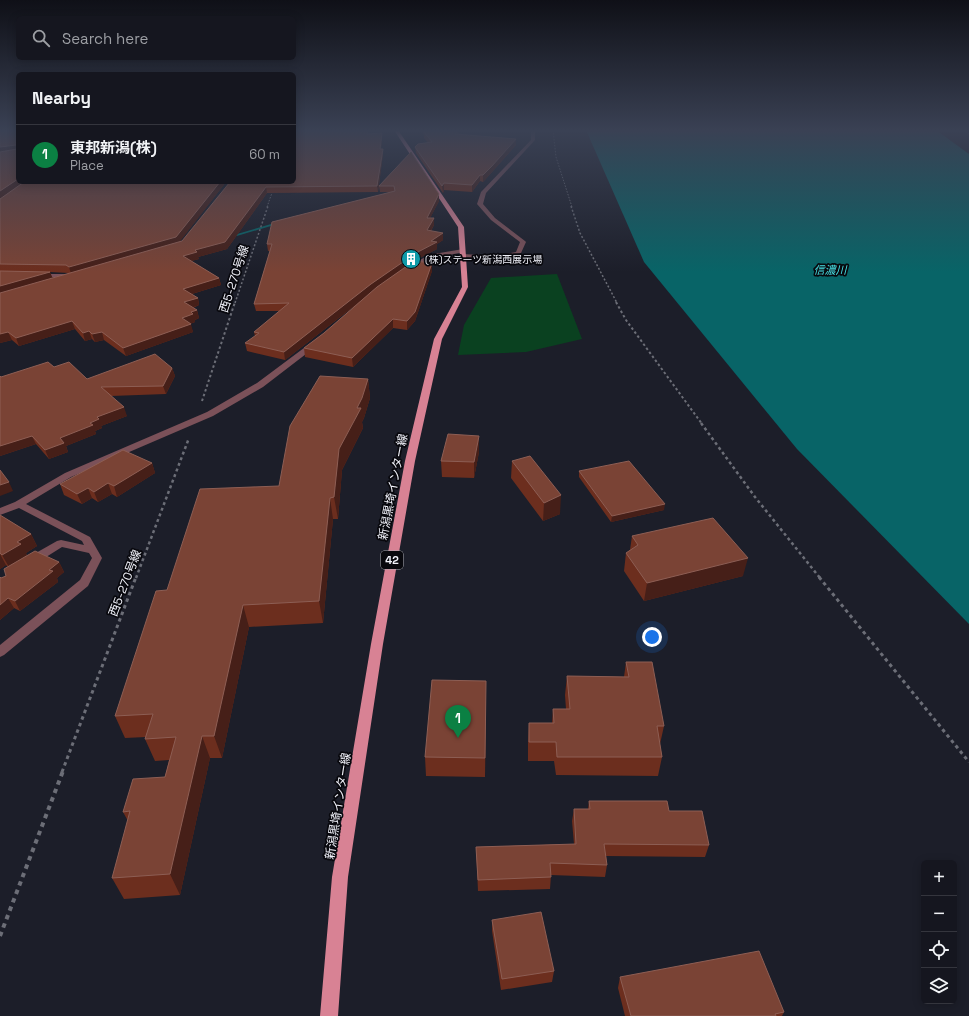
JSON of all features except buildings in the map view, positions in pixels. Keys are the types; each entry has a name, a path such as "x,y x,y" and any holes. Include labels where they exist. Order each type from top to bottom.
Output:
{"main road":[{"name":"新潟黒埼インター線","path":"329,1016 340,877 377,644 410,461 438,339 465,287 461,227 428,177"}],"street":[{"path":"400,276 430,256 463,254 496,258 518,253 523,242 492,219 480,204 483,193 498,177"},
{"path":"32,275 79,276 50,284"},
{"path":"0,512 19,504 68,475 210,414 260,385 321,339"},
{"path":"0,652 84,583 97,558 86,539 19,504"},
{"path":"20,567 61,543 94,551"}],"path":[{"path":"562,177 580,233 626,320 754,497 969,762"},
{"name":"西5-270号線","path":"0,936 196,420 259,229 274,189"}],"shaded area":[{"path":"557,274 582,339 526,352 458,355 464,325 491,278"}],"water":[{"name":"信濃川","path":"607,177 969,177 969,624 797,449 644,262"}],"waterway":[{"path":"229,237 279,223"}],"place":[{"name":"(株)ステーツ新潟西展示場","path":"411,259"},
{"name":"東邦新潟(株)","path":"458,738"}]}
